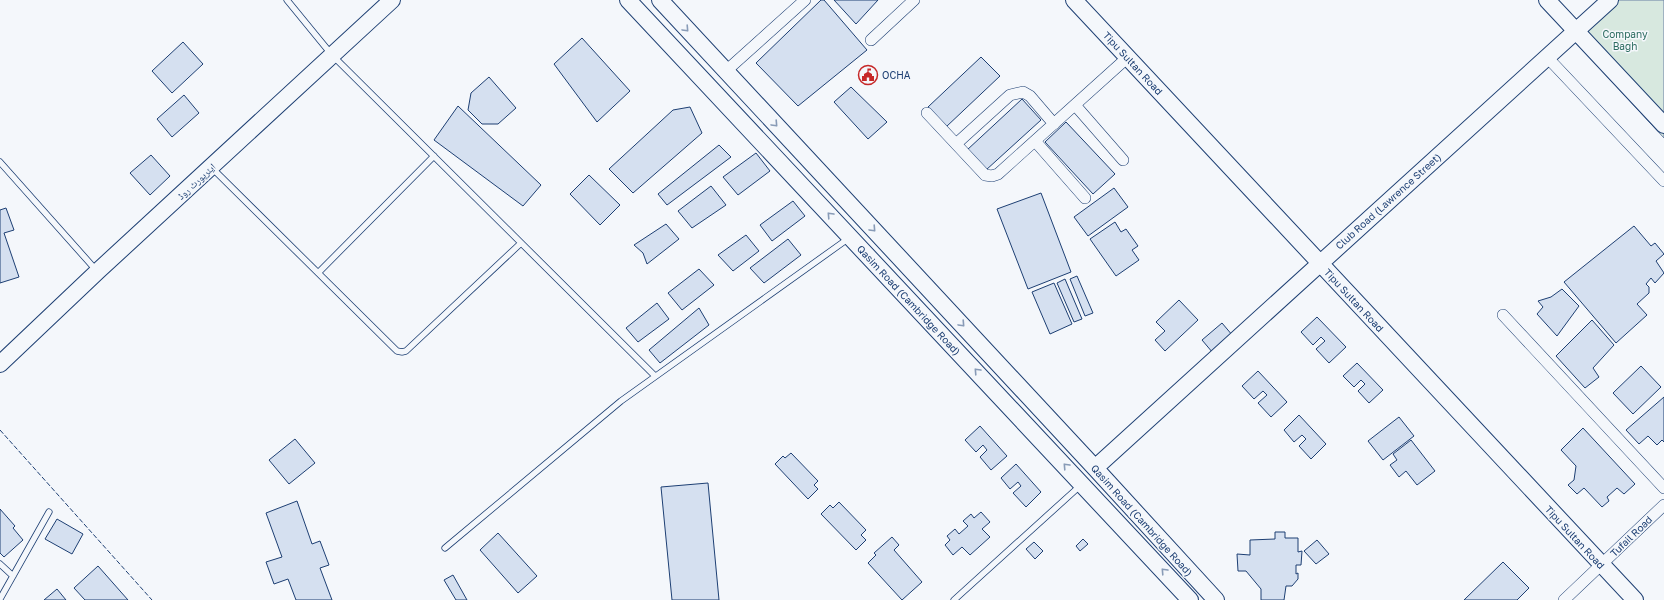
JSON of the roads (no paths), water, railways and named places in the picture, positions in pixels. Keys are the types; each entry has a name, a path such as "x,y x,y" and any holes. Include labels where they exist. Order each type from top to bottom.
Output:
{"main road":[{"name":"ایئرپورٹ روڈ","path":"0,364 98,271 392,0"},
{"name":"Qasim Road (Cambridge Road)","path":"628,0 1190,600"},
{"name":"Qasim Road (Cambridge Road)","path":"660,0 1216,600"},
{"name":"Tipu Sultan Road","path":"1074,0 1635,600"},
{"path":"1547,0 1664,125"},
{"name":"Club Road (Lawrence Street)","path":"1095,468 1610,0"}],"street":[{"path":"726,71 805,0"},
{"path":"871,40 914,0"},
{"path":"927,113 985,175 992,176 998,174 1128,57"},
{"path":"1547,57 1664,181"},
{"path":"956,144 1010,95 1023,92 1030,96 1054,124"},
{"path":"1075,105 1124,160"},
{"path":"1035,141 1085,198"},
{"path":"1503,315 1664,488"},
{"name":"Tufail Road","path":"1564,600 1664,505"}],"lane":[{"path":"287,0 332,56 655,376"},
{"path":"319,272 434,156"},
{"path":"0,162 98,271"},
{"path":"211,167 319,272 397,351 406,351 521,243"},
{"path":"445,548 621,401 850,237"},
{"path":"954,600 1082,484"},
{"path":"0,599 49,512"},
{"path":"0,564 13,576"}],"place":[{"name":"OCHA","path":"868,75"}],"park label":[{"name":"Company Bagh","path":"1625,40"}]}
